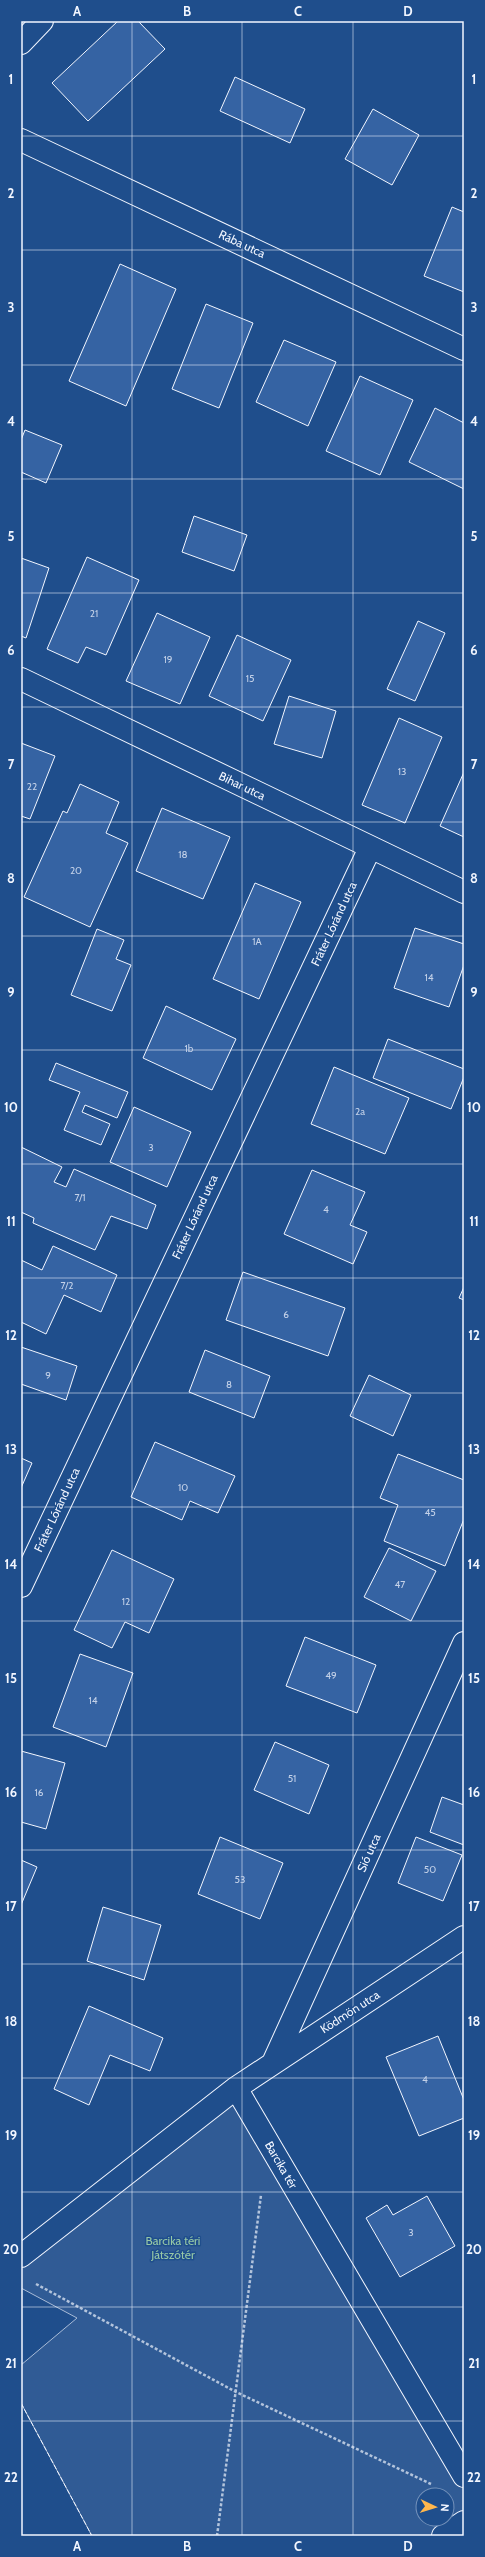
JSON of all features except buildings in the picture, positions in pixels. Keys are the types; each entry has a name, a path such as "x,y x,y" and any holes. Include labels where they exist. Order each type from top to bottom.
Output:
{"street":[{"path":"21,44 42,21"},
{"name":"Rába utca","path":"21,140 464,349"},
{"name":"Bihar utca","path":"21,679 464,892"},
{"name":"Fráter Lóránd utca","path":"21,1586 370,848"},
{"name":"Sió utca","path":"273,2063 464,1643"},
{"name":"Ködmön utca","path":"236,2088 464,1937"},
{"path":"21,2256 236,2088"},
{"name":"Barcika tér","path":"236,2088 464,2476"},
{"path":"443,2536 464,2522"}],"path":[{"path":"217,2536 268,2143"},
{"path":"35,2284 236,2392 436,2486"}],"shaded area":[{"path":"236,2088 464,2477 464,2522 443,2536 92,2536 21,2403 21,2365 77,2318 21,2288 21,2255"}],"fence":[{"path":"21,2403 92,2536"}],"park label":[{"name":"Barcika téri Játszótér","path":"173,2248"}]}
